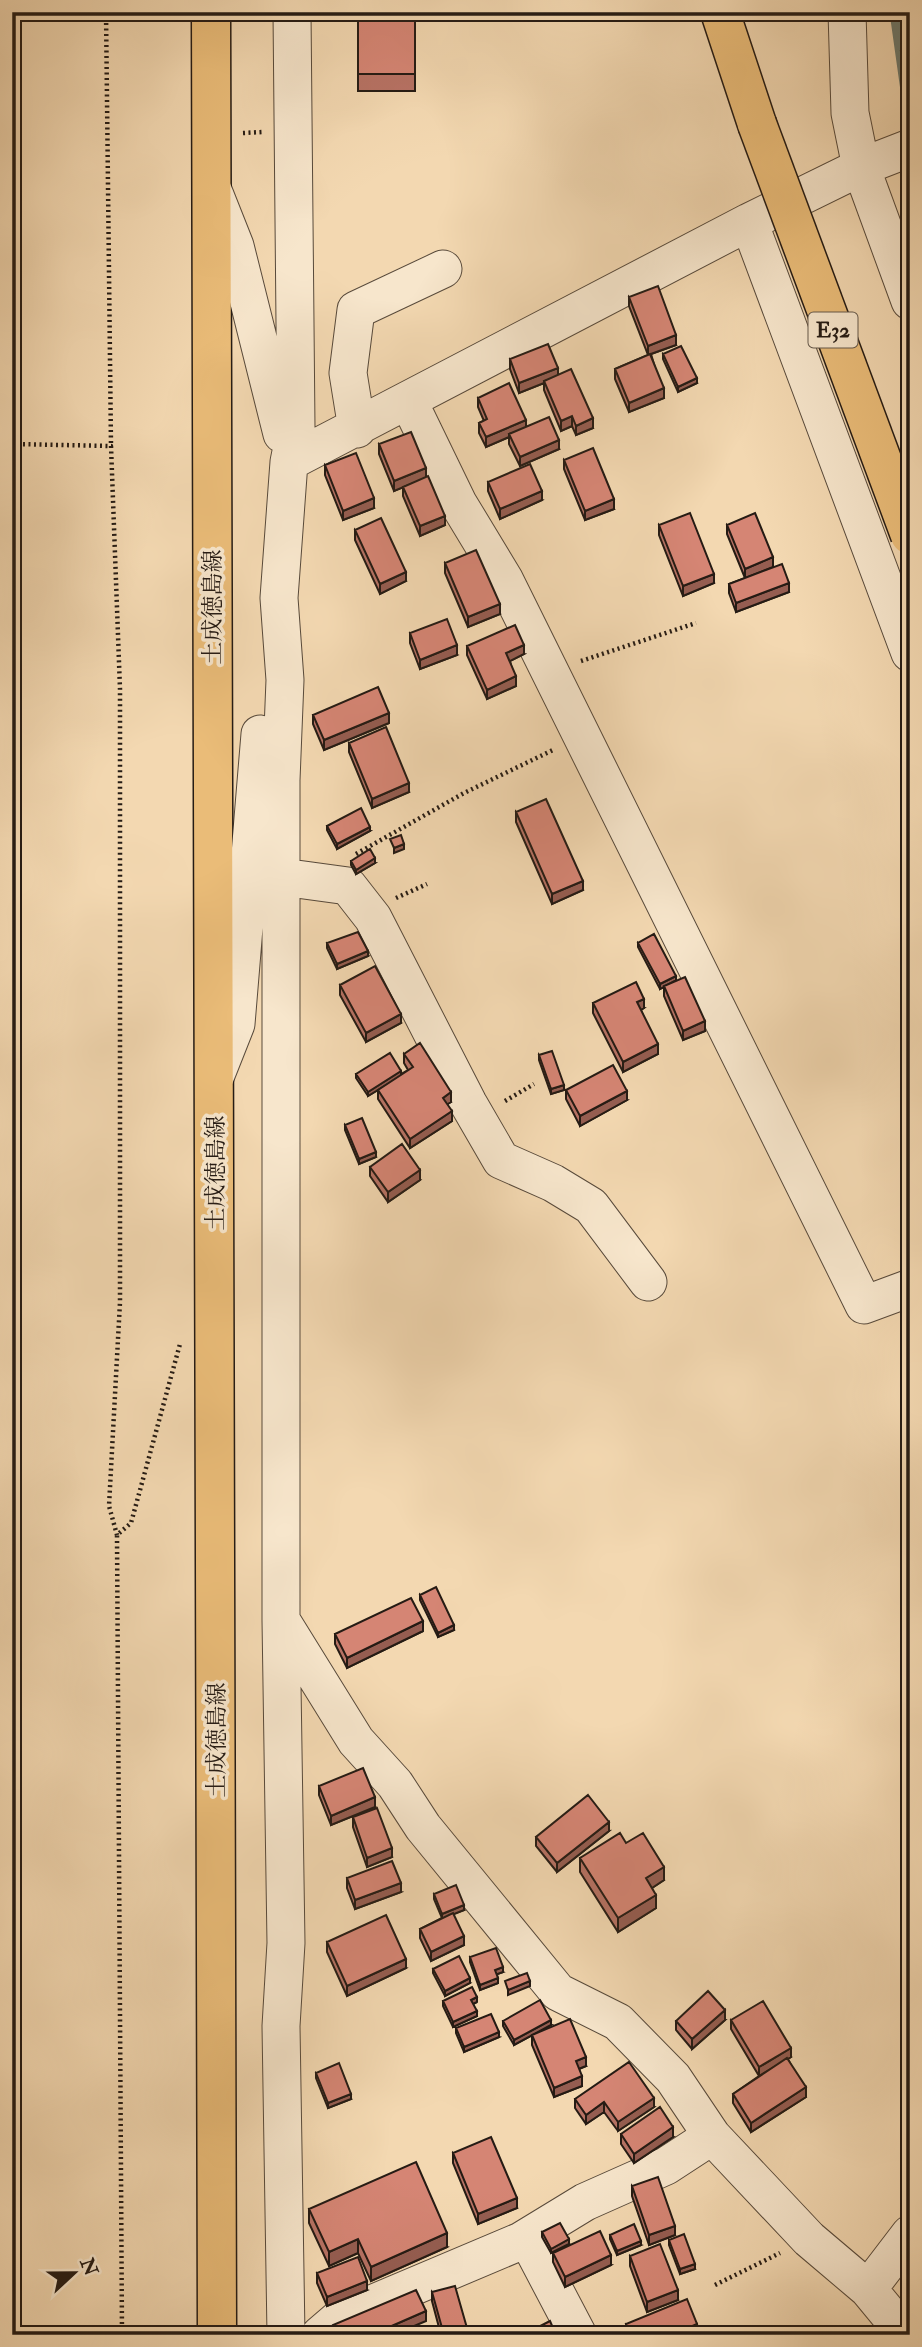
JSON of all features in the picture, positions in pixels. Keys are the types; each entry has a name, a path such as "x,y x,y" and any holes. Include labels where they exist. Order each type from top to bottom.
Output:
{"main road":[{"name":"土成徳島線","path":"211,12 217,2335"},
{"name":"E32","path":"720,12 751,110 910,536"},
{"name":"E32","path":"726,12 751,110"}],"street":[{"path":"215,1079 236,1024 266,657 279,598 289,462 296,427 292,12"},
{"path":"847,12 850,113 861,167 910,300"},
{"path":"289,462 357,429 749,222 861,167 907,152"},
{"path":"212,188 235,246 289,462"},
{"path":"749,222 910,653"},
{"path":"357,429 348,373 356,310 443,269"},
{"path":"408,400 458,503 504,579 864,1305 910,1288"},
{"path":"279,598 285,680 282,877 281,1620 286,1943 281,2026 286,2335"},
{"path":"282,877 348,886 373,918 468,1103 502,1160 553,1182 591,1206 648,1282"},
{"path":"281,1620 356,1741 395,1784 423,1827 558,1992 618,2022 673,2078 712,2136 810,2239 868,2289 904,2334"},
{"path":"320,2335 341,2317 527,2238 585,2202 666,2165 712,2136"},
{"path":"868,2289 910,2234"},
{"path":"527,2238 578,2335"}],"path":[{"path":"106,12 111,446 120,689 120,1302 108,1506 117,1535 122,2335"},
{"path":"12,444 111,446"},
{"path":"548,668 596,658 696,623"},
{"path":"348,859 464,793 582,736"},
{"path":"117,1535 131,1522 182,1335"},
{"path":"715,2285 810,2239"}],"building":[{"path":"358,12 415,12 415,74 358,74"},
{"path":"910,48 910,73 901,51"},
{"path":"658,286 676,335 648,346 629,297"},
{"path":"548,344 558,368 519,383 510,359"},
{"path":"681,346 697,378 678,387 663,354"},
{"path":"650,354 664,388 629,403 615,369"},
{"path":"571,369 593,418 576,426 572,416 561,421 544,381"},
{"path":"509,383 526,420 486,437 479,423 487,419 478,398"},
{"path":"549,417 559,440 520,457 509,434"},
{"path":"411,432 426,468 394,481 379,444"},
{"path":"593,448 614,499 585,511 564,460"},
{"path":"356,453 374,498 343,511 325,465"},
{"path":"530,464 542,491 500,509 488,482"},
{"path":"428,476 445,516 420,526 403,487"},
{"path":"690,513 714,574 683,586 659,525"},
{"path":"755,513 773,557 745,569 727,525"},
{"path":"381,518 406,572 380,584 355,530"},
{"path":"476,550 500,604 468,617 445,563"},
{"path":"782,564 789,583 736,603 729,584"},
{"path":"447,619 457,645 420,660 410,633"},
{"path":"515,625 524,645 506,653 516,676 487,690 467,646"},
{"path":"378,687 389,713 324,740 313,715"},
{"path":"386,727 409,783 372,799 349,743"},
{"path":"546,799 583,881 552,894 516,812"},
{"path":"361,808 370,827 337,844 327,826"},
{"path":"401,835 404,844 394,848 390,839"},
{"path":"370,849 375,858 356,870 351,861"},
{"path":"358,932 368,951 337,964 327,943"},
{"path":"654,934 676,976 660,984 638,943"},
{"path":"375,966 401,1014 366,1033 340,985"},
{"path":"685,977 705,1021 683,1031 664,986"},
{"path":"636,982 644,999 637,1002 658,1044 623,1062 593,1003"},
{"path":"420,1043 451,1092 443,1098 452,1111 410,1139 378,1090 413,1067 404,1054"},
{"path":"552,1051 564,1085 551,1089 539,1055"},
{"path":"390,1053 401,1071 368,1092 356,1074"},
{"path":"613,1065 627,1091 580,1116 566,1090"},
{"path":"362,1118 376,1152 359,1159 345,1125"},
{"path":"402,1144 420,1170 388,1192 370,1167"},
{"path":"436,1587 454,1625 438,1633 420,1595"},
{"path":"411,1598 423,1621 347,1658 335,1634"},
{"path":"363,1768 375,1797 331,1816 319,1786"},
{"path":"588,1795 609,1822 557,1863 536,1837"},
{"path":"377,1808 392,1848 367,1858 353,1817"},
{"path":"620,1833 626,1843 643,1833 664,1867 646,1878 656,1895 618,1918 580,1858"},
{"path":"392,1861 401,1883 355,1900 347,1878"},
{"path":"456,1885 464,1905 442,1914 434,1894"},
{"path":"453,1913 464,1936 431,1952 420,1929"},
{"path":"386,1915 406,1959 347,1986 327,1942"},
{"path":"496,1948 503,1967 495,1970 498,1978 480,1985 470,1957"},
{"path":"459,1956 470,1978 445,1991 433,1969"},
{"path":"527,1973 530,1981 508,1990 505,1981"},
{"path":"472,1987 477,1997 471,2000 477,2011 453,2022 443,2001"},
{"path":"708,1991 725,2010 692,2039 676,2021"},
{"path":"540,2000 551,2020 514,2040 503,2021"},
{"path":"763,2001 791,2048 759,2067 731,2020"},
{"path":"491,2014 499,2032 464,2047 456,2028"},
{"path":"570,2019 586,2057 576,2061 582,2076 554,2088 532,2035"},
{"path":"787,2058 806,2087 751,2123 733,2094"},
{"path":"629,2062 654,2098 618,2122 604,2102 586,2115 575,2099"},
{"path":"339,2063 351,2094 328,2103 316,2073"},
{"path":"660,2107 673,2127 634,2154 621,2134"},
{"path":"491,2137 517,2198 478,2214 453,2153"},
{"path":"416,2162 447,2233 371,2267 358,2239 329,2252 309,2209"},
{"path":"658,2177 675,2226 649,2235 632,2186"},
{"path":"560,2223 569,2239 551,2249 542,2232"},
{"path":"634,2224 641,2241 617,2251 610,2235"},
{"path":"600,2231 611,2255 565,2277 553,2253"},
{"path":"684,2234 695,2264 680,2269 669,2240"},
{"path":"660,2244 678,2290 647,2302 630,2256"},
{"path":"358,2257 367,2281 327,2297 317,2273"},
{"path":"455,2286 469,2335 444,2335 432,2292"},
{"path":"416,2290 426,2311 371,2335 337,2335 333,2325"},
{"path":"687,2299 697,2324 672,2335 631,2335 626,2324"},
{"path":"550,2321 556,2335 523,2335"}],"waterway":[{"path":"894,12 910,126"}]}
